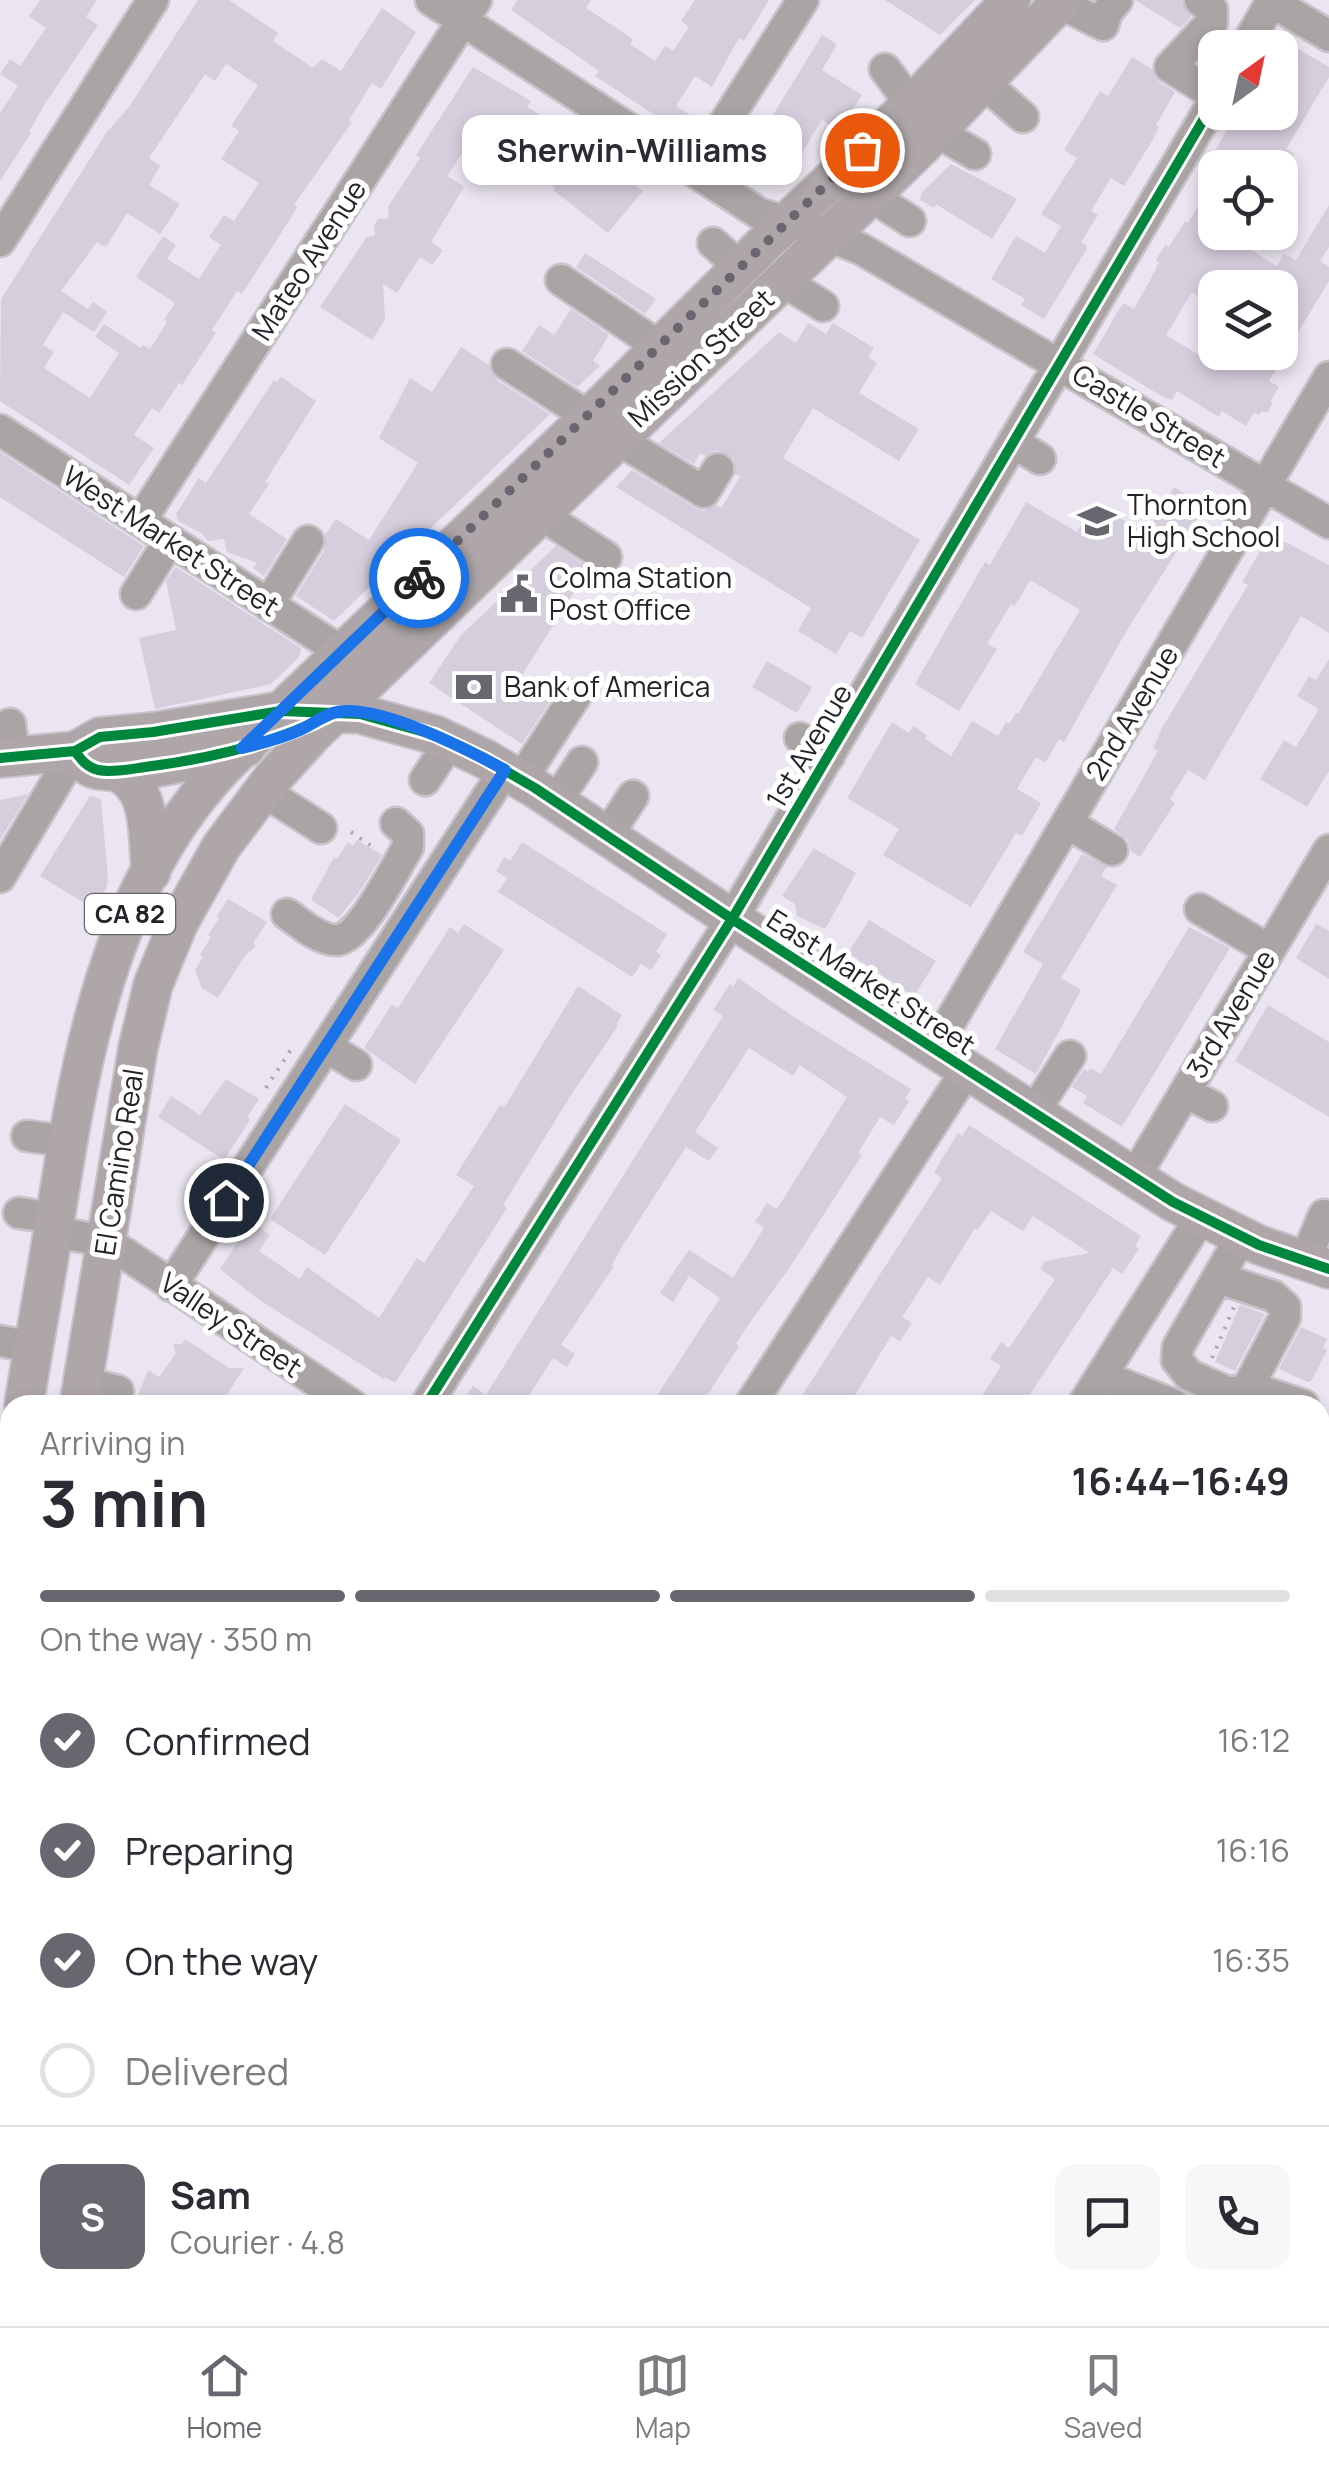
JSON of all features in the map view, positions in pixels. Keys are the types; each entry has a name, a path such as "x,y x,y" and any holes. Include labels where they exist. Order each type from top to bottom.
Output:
{"main road":[{"name":"Mission Street","path":"66,1151 93,1015 114,952 151,872 198,797 242,748 342,652 603,427 783,281 809,228 911,104 1011,0"},
{"name":"Mission Street","path":"336,712 542,515 726,255 809,228 871,196 985,84 1061,1"},
{"name":"East Market Street","path":"117,740 281,711 380,717 450,742 556,802 1134,1178 1241,1237 1317,1265"},
{"path":"117,740 185,761 300,730 336,712"},
{"name":"CA 82","path":"269,782 336,712"},
{"path":"8,746 75,751 93,768 117,740"},
{"path":"117,740 130,778 141,791 151,872"},
{"name":"El Camino Real","path":"93,1392 106,1241 142,1027 153,985 178,924 215,857 269,782"},
{"name":"El Camino Real","path":"23,1395 17,1344 42,1221 66,1151"}],"street":[{"path":"0,242 154,0"},
{"name":"Castle Street","path":"432,0 470,10 760,214 862,249 946,314 996,340 1061,363 1329,522"},
{"path":"694,171 804,0"},
{"path":"1200,0 1214,13 1205,30"},
{"path":"1061,1 1110,13"},
{"path":"1255,30 1270,1 1329,36"},
{"name":"Mateo Avenue","path":"141,520 282,327 470,10"},
{"path":"1198,37 1170,67 1198,86"},
{"path":"885,69 911,104"},
{"path":"985,84 1023,117"},
{"name":"1st Avenue","path":"432,1395 732,919 829,756 1027,451 1061,363 1198,126"},
{"path":"937,132 974,154"},
{"path":"871,196 910,221"},
{"path":"561,280 660,346"},
{"path":"783,281 822,306"},
{"path":"507,364 704,492 718,469"},
{"name":"2nd Avenue","path":"934,1049 1329,377"},
{"name":"West Market Street","path":"0,430 342,652"},
{"path":"542,515 606,557"},
{"path":"136,594 170,540"},
{"path":"268,605 308,541"},
{"path":"171,1286 274,1094 576,695"},
{"path":"800,738 829,756"},
{"path":"425,780 450,742"},
{"path":"0,877 75,751"},
{"path":"556,802 582,762"},
{"path":"269,782 322,828"},
{"path":"607,836 632,796"},
{"path":"287,914 326,938 345,938 358,926 389,880 409,843 406,831 396,823"},
{"path":"1067,823 1112,850"},
{"name":"3rd Avenue","path":"1134,1178 1266,969 1329,850"},
{"path":"389,880 421,900"},
{"path":"1200,908 1266,969"},
{"path":"308,1049 356,1066"},
{"path":"1033,1112 1070,1056"},
{"path":"756,1395 967,1070"},
{"path":"1185,1092 1212,1106"},
{"path":"27,1136 66,1151"},
{"path":"1317,1265 1324,1215"},
{"path":"1090,1395 1201,1217"},
{"name":"Valley Street","path":"42,1221 106,1241 288,1377 329,1395"},
{"path":"1241,1237 1178,1347 1177,1360 1189,1375 1233,1394 1258,1390 1273,1395"},
{"path":"1218,1278 1272,1296 1285,1306 1285,1317 1246,1391"},
{"path":"1102,1376 1149,1395"}],"path":[{"path":"274,1094 308,1049"}],"building":[{"path":"40,0 97,0 86,17 98,25 46,102 0,181 0,113 18,86 0,74 10,59 20,66 46,28 29,16"},
{"path":"198,0 229,0 278,33 273,41 313,68 322,59 341,71 382,8 416,32 381,89 372,83 349,120 352,122 294,205 297,207 292,216 242,294 237,291 212,330 216,333 182,385 179,383 159,413 152,408 134,435 154,448 129,485 0,401 1,299 107,132 129,107","holes":["226,64 258,85 231,126 239,131 221,159 259,183 234,221 224,215 209,237 221,245 199,279 167,259 176,245 163,236 136,277 175,303 164,320 167,322 150,349 143,345 141,348 104,324 95,337 119,353 90,398 44,368 54,352 43,345 63,312 94,332 107,312 93,302 88,309 61,291 97,242 106,247 127,213 160,234 180,204 149,185 160,166 149,158 205,74 215,81"]},
{"path":"518,0 591,0 586,8 633,39 630,44 655,61 665,46 673,51 689,27 681,21 695,0 769,0 744,41 739,38 712,87 695,76 676,106 692,116 681,132 595,76 599,71 511,10"},
{"path":"885,0 975,0 940,35"},
{"path":"1135,0 1181,0 1191,17 1180,28"},
{"path":"822,35 837,44 822,70 862,95 840,131 822,120 787,177 767,165 762,172 744,162"},
{"path":"1298,49 1329,67 1329,77 1298,129"},
{"path":"1132,57 1152,69 1159,82 1175,92 1156,125 1159,127 1152,141 1124,186 1111,178 1091,211 1098,215 1081,242 1086,250 1044,319 1021,305 1025,299 991,279 1016,236 1045,253 1061,226 1041,214 1077,158 1064,150 1100,91 1108,96"},
{"path":"473,67 531,101 527,107 582,140 579,144 604,166 606,163 643,191 608,233 533,173 541,161 482,123 447,176 464,187 431,242 443,250 432,265 420,257 397,293 383,284 385,320 372,340 320,307 366,238 375,235 378,219 389,218 388,207 420,158 416,155"},
{"path":"1227,130 1297,130 1288,150 1215,150"},
{"path":"951,164 1017,199 992,239 936,204 934,208 920,200 922,192"},
{"path":"1329,205 1329,247 1320,261 1329,267 1329,281 1298,333 1298,270 1198,270 1198,296 1192,292 1166,335 1198,354 1198,370 1276,370 1269,381 1279,387 1268,412 1254,412 1246,426 1222,411 1219,417 1177,391 1172,400 1163,397 1093,354 1123,303 1134,309 1155,271 1159,262 1156,260 1185,221 1188,223 1198,206 1198,250 1251,250 1277,266 1284,254 1296,260"},
{"path":"585,253 656,299 645,314 576,267"},
{"path":"571,309 609,335 593,361 600,366 577,387 522,351 539,325 554,335"},
{"path":"808,323 826,334 833,323 874,348 868,357 877,363 859,393 919,429 899,461 813,408 783,458 920,540 862,638 850,631 836,654 798,631 811,608 616,487 632,470 695,508 721,508 740,477 735,474 734,459 717,450 705,456 700,453 694,464 659,443 779,332 796,343"},
{"path":"461,347 489,365 497,380 550,414 334,621 296,596 324,551 325,535 336,519 369,540 418,463 379,438 410,378 432,392"},
{"path":"281,377 316,401 249,514 287,539 264,576 253,568 257,563 227,552 224,539 208,541 178,521 176,514 199,478 206,483 274,380 277,382"},
{"path":"0,452 144,546 124,577 0,497"},
{"path":"1174,487 1205,507 1127,630 1064,742 1059,739 1045,763 1036,757 1017,789 1041,803 1022,836 1016,833 971,907 883,855 899,829 847,798 892,722 909,733 913,726 951,756 972,721 998,736 1006,722 1009,724 1018,714 1080,610 1030,580 987,644 997,649 959,711 915,684 985,562 990,565 1026,502 1077,532 1094,503 1146,533"},
{"path":"1270,534 1329,565 1329,633 1301,616 1205,780 1188,770 1170,799 1175,803 1140,857 1114,829 1158,751 1153,748 1162,728 1248,585 1242,582"},
{"path":"556,546 589,568 522,675 554,695 522,744 429,683 461,635"},
{"path":"176,567 302,649 298,658 271,684 155,709 139,638 176,630 166,581"},
{"path":"1329,659 1329,771 1307,807 1260,779 1284,740 1296,747 1319,709 1297,696 1309,676 1316,680"},
{"path":"767,661 812,687 797,713 752,687"},
{"path":"28,794 0,840 0,800"},
{"path":"90,796 101,799 108,879 94,909 40,876"},
{"path":"357,840 382,855 339,918 311,900 334,857 337,859 348,842 353,846"},
{"path":"522,842 667,934 656,952 661,955 651,970 641,964 632,977 498,892 507,878 496,871 504,857 510,861"},
{"path":"814,848 856,873 825,929 797,916 795,904 782,896"},
{"path":"1082,854 1107,867 1101,876 1117,885 1061,978 1081,990 1036,1074 995,1049 1043,964 1023,952"},
{"path":"228,899 267,922 254,942 255,947 218,998 202,988 195,970"},
{"path":"869,920 936,961 914,996 848,953"},
{"path":"464,924 504,950 415,1084 364,1048 392,1004 398,1008 450,927 458,933"},
{"path":"1316,924 1329,931 1329,979 1296,958"},
{"path":"1189,927 1230,948 1122,1127 1083,1103 1087,1096 1072,1087 1084,1069 1101,1074"},
{"path":"738,978 911,1089 905,1098 909,1101 894,1125 880,1117 858,1153 862,1155 748,1325 707,1395 657,1395 720,1298 689,1276 673,1302 660,1293 689,1250 733,1278 764,1228 755,1222 767,1203 777,1209 847,1097 800,1065 793,1076 749,1048 695,1132 718,1148 709,1161 686,1147 561,1345 575,1354 567,1367 553,1358 529,1395 486,1395 723,1016 713,1010 730,984 733,987"},
{"path":"578,986 622,1015 618,1026 571,1095 503,1205 507,1208 395,1383 258,1299 220,1269 251,1222 270,1235 259,1251 300,1279 307,1267 379,1318 417,1258 424,1263 474,1186 456,1175 500,1105 504,1108"},
{"path":"1268,1005 1329,1042 1329,1117 1235,1061"},
{"path":"226,1079 259,1099 224,1160 158,1117 171,1096 200,1115"},
{"path":"345,1104 401,1140 325,1255 270,1219"},
{"path":"969,1125 1141,1236 1135,1246 1139,1249 1122,1274 1113,1268 1030,1395 982,1395 1001,1366 990,1359 1001,1342 1009,1348 1055,1279 1040,1269 1045,1261 1090,1253 1033,1216 1023,1231 991,1211 978,1230 975,1228 940,1285 928,1277 902,1317 912,1323 900,1341 891,1336 855,1395 802,1395 942,1178 934,1173 958,1133 962,1136"},
{"path":"1240,1305 1265,1314 1235,1371 1215,1362"},
{"path":"1301,1327 1327,1339 1323,1348 1327,1350 1308,1382 1279,1369"},
{"path":"185,1339 229,1368 244,1368 227,1395 138,1395 148,1370 159,1377 176,1353 173,1344 182,1344"},
{"path":"473,1386 486,1395 467,1395"}],"cycle path":[{"path":"432,1395 732,919 1198,129"},
{"path":"0,758 75,751 100,737 281,711 360,714 435,735 535,788 1173,1202 1259,1245 1329,1269"},
{"path":"75,751 94,769 128,770 241,749 332,714"}],"way so far":[{"path":"419,578 862,150"}],"place":[{"name":"Sherwin-Williams","path":"862,150"},
{"name":"Thornton High School","path":"1097,521"},
{"name":"Colma Station Post Office","path":"519,594"},
{"name":"Bank of America","path":"474,687"}],"route":[{"path":"226,1200 505,770 416,728 348,712 336,712 282,737 242,748 419,578"}]}
